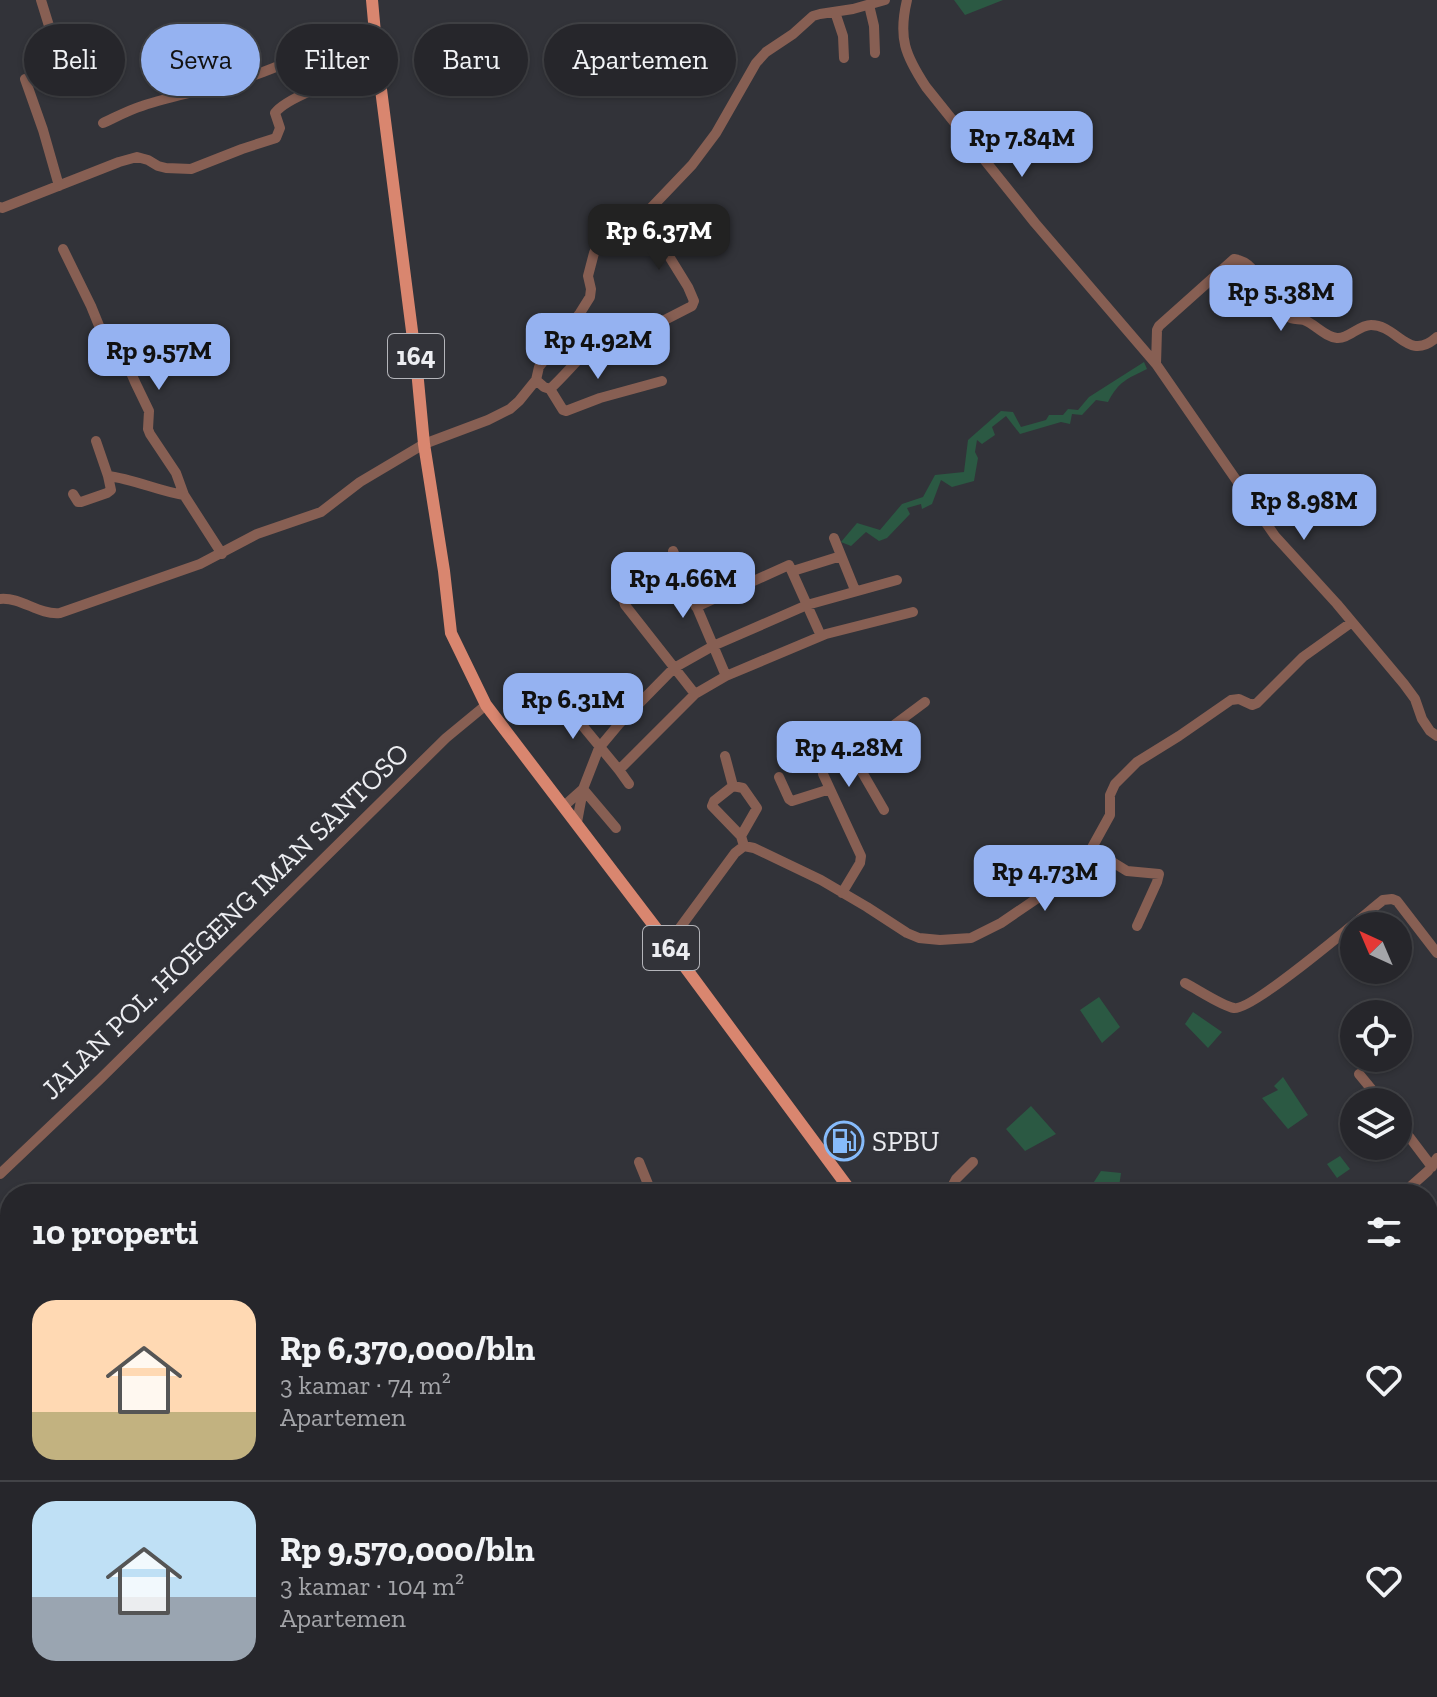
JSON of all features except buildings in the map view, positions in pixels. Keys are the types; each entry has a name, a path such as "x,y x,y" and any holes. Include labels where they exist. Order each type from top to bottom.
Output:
{"main road":[{"name":"164","path":"372,0 374,24"},
{"name":"164","path":"382,96 416,355 424,444 451,633 486,705 577,822 846,1184"}],"street":[{"path":"41,0 48,24"},
{"path":"0,599 13,599 45,613 60,613 200,564 257,534 321,512 360,482 424,444 460,432 510,409 536,380 539,367 590,297 588,276 597,246 621,226 643,214 671,189 703,152 756,63 766,52 813,16 885,0"},
{"path":"907,0 902,22 904,43 911,63 926,87 1035,223 1150,358 1275,536 1404,684 1415,699 1422,719 1437,736"},
{"path":"869,5 875,53"},
{"path":"835,12 843,36 844,58"},
{"path":"103,123 142,106 227,85 276,68"},
{"path":"31,96 59,186"},
{"path":"0,208 137,157 158,166 186,170 271,140 279,133 275,113 282,105 302,96"},
{"path":"643,214 694,301 692,306 655,325"},
{"path":"63,249 102,333 119,345 149,411 150,434 222,554"},
{"path":"1150,358 1159,326 1234,259 1239,259 1255,271 1269,297 1288,317 1306,321 1332,337 1340,338 1373,325 1417,347 1425,346 1437,337"},
{"path":"550,389 601,337 624,326"},
{"path":"536,380 550,389 560,407 566,411 662,381"},
{"path":"73,494 81,502 111,490 96,441"},
{"path":"108,476 166,493 184,495"},
{"path":"834,538 855,590"},
{"path":"673,551 726,676"},
{"path":"793,571 841,556"},
{"path":"696,607 787,565 793,571 821,636"},
{"path":"680,567 628,591 623,599 695,694"},
{"path":"577,822 583,790 599,748 674,668 713,646 807,605 897,580"},
{"path":"619,770 695,694 726,676 821,636 913,612"},
{"path":"1070,876 1089,853 1110,815 1110,795 1115,784 1137,762 1231,700 1239,699 1252,705 1257,703 1303,657 1352,622"},
{"path":"842,893 861,856 823,770 878,737 925,702"},
{"name":"JALAN POL. HOEGENG IMAN SANTOSO","path":"0,1174 446,738 486,705"},
{"path":"572,713 629,784"},
{"path":"851,753 884,810"},
{"path":"725,756 733,786"},
{"path":"779,777 792,801 830,789"},
{"path":"668,944 735,853 742,841 757,808 743,788 733,786 712,806 742,841 821,880 919,938 971,938 1001,923 1070,876 1101,860 1109,860 1127,871 1159,874 1137,926"},
{"path":"564,806 583,790"},
{"path":"583,790 616,828"},
{"path":"1185,983 1233,1008 1243,1008 1389,898 1397,901 1437,953"},
{"path":"1359,1074 1370,1088"},
{"path":"1412,1138 1434,1163 1412,1184"},
{"path":"639,1162 648,1184"},
{"path":"953,1184 973,1162"}],"green space":[{"path":"954,0 1003,0 965,15"},
{"path":"1144,362 1147,369 1124,381 1108,402 1096,400 1082,415 1072,414 1070,424 1061,422 1020,434 1006,416 992,427 995,435 982,444 977,440 974,481 952,487 941,480 932,504 922,509 921,504 907,508 910,514 887,538 879,541 866,532 851,546 841,542 857,523 880,530 902,504 923,497 935,475 964,472 968,440 1001,411 1013,412 1021,427 1046,420 1049,415 1063,415 1068,409 1078,410 1089,397"},
{"path":"1099,997 1120,1027 1102,1043 1080,1010"},
{"path":"1193,1012 1222,1032 1208,1048 1185,1024"},
{"path":"1283,1077 1308,1115 1288,1129 1262,1098 1278,1090 1274,1086"},
{"path":"1031,1106 1056,1134 1025,1151 1006,1129"},
{"path":"1340,1156 1340,1160 1350,1169 1337,1178 1327,1164"},
{"path":"1101,1171 1121,1173 1119,1184 1093,1184"}],"place":[{"name":"SPBU","path":"844,1141"}]}
